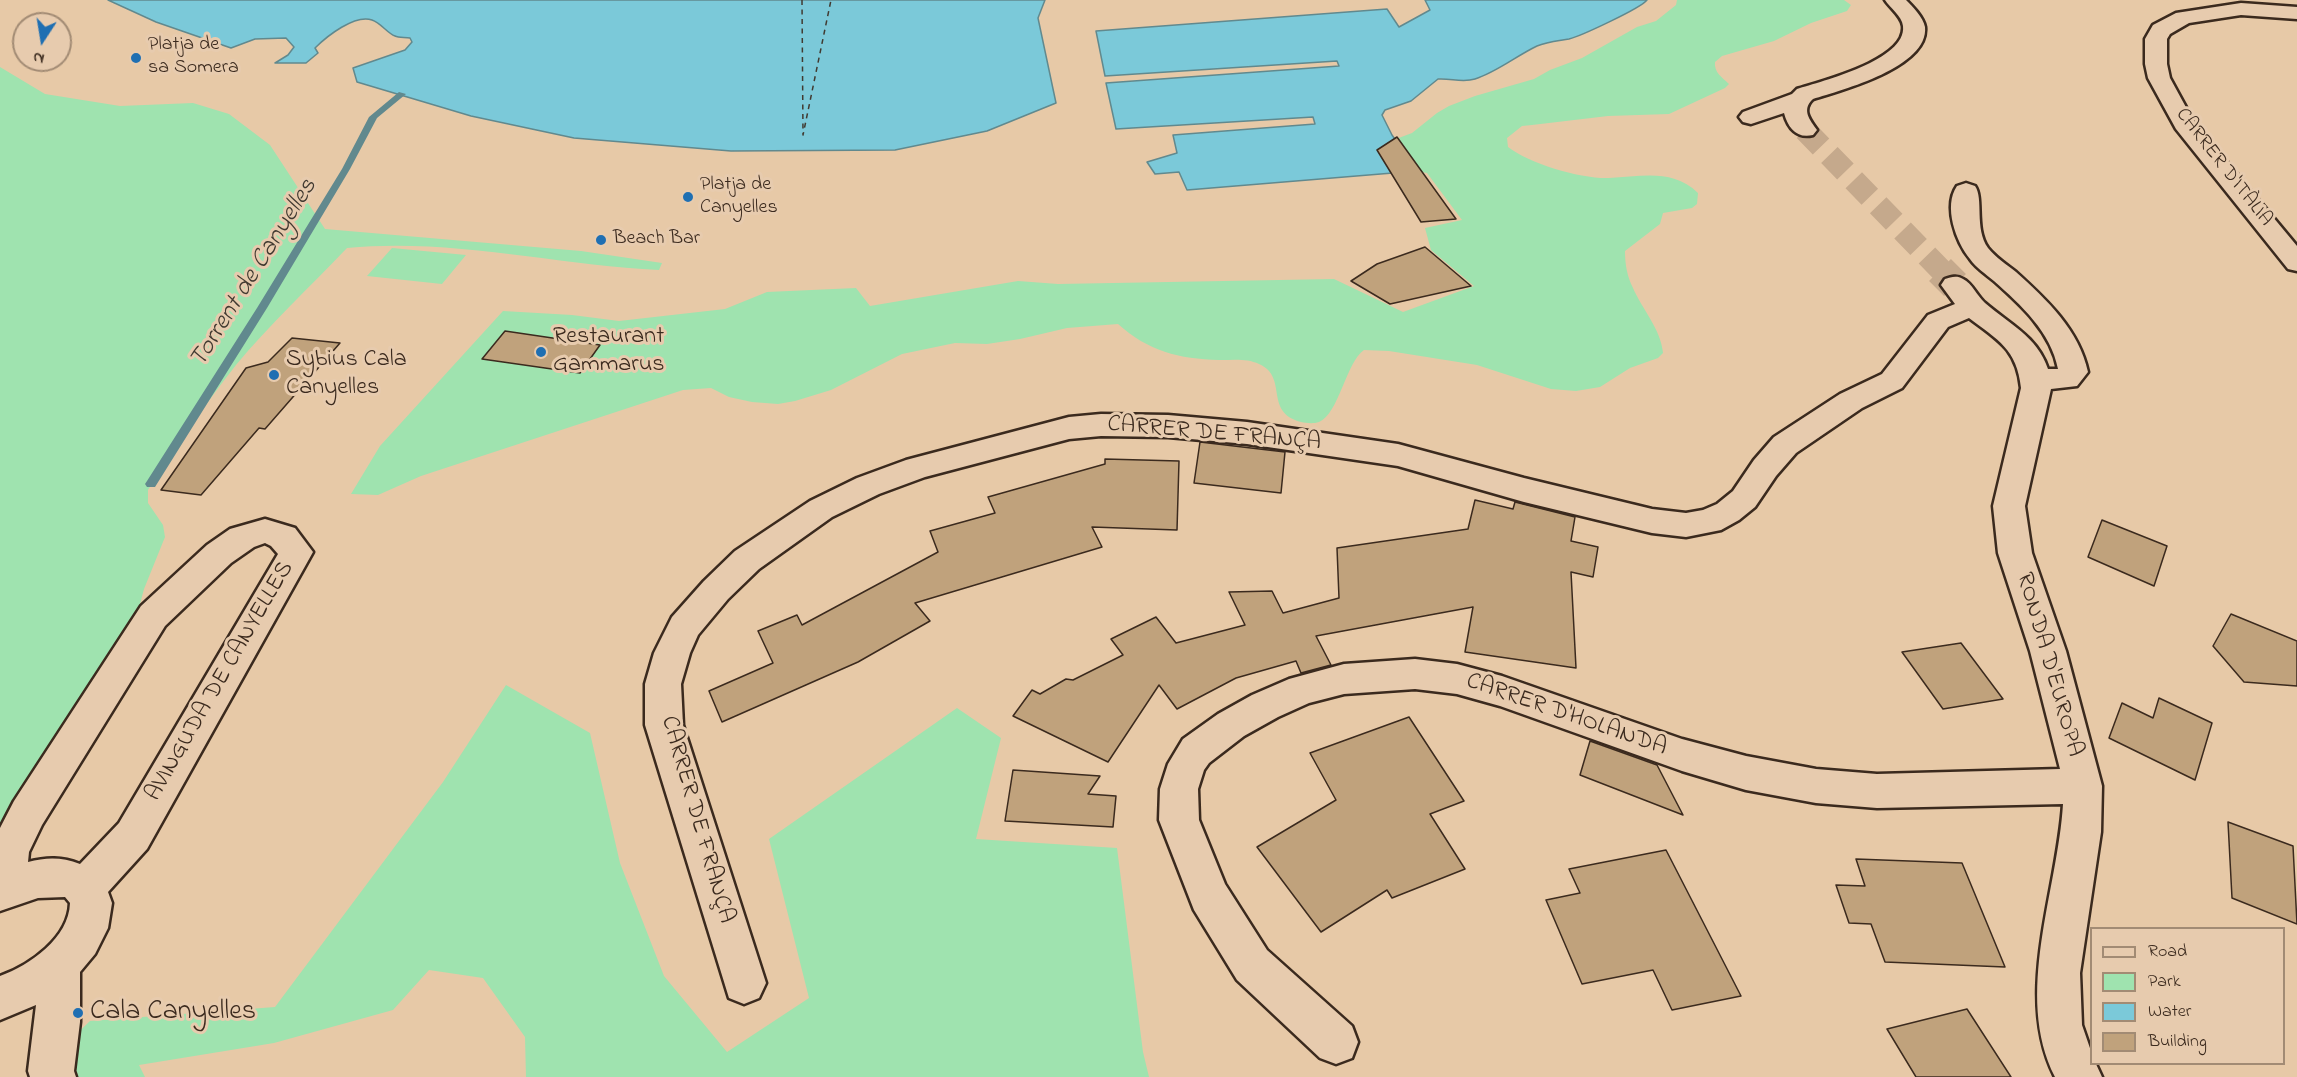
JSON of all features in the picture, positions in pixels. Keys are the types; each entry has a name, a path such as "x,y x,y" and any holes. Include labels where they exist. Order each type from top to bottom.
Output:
{"street":[{"path":"1752,117 1798,99 1805,94 1881,67 1897,58 1912,41 1915,28 1909,16 1895,0"},
{"name":"CARRER D'ITÀLIA","path":"2297,13 2241,9 2183,17 2161,30 2156,39 2156,64 2159,78 2184,124 2297,263"},
{"path":"1798,99 1794,112 1798,123 1805,130"},
{"path":"1966,191 1964,218 1973,245 1980,255 2047,320 2065,344 2073,362 2073,372 2067,379 2036,379"},
{"name":"CARRER DE FRANÇA","path":"744,983 664,725 663,684 672,653 684,627 716,590 747,560 821,509 867,486 917,468 1069,428 1112,425 1168,426 1247,433 1398,455 1524,490 1652,521 1686,525 1709,521 1728,512 1744,500 1765,468 1785,445 1851,401 1892,381 1938,321 1964,310 1965,297 2016,340 2028,356 2036,379"},
{"name":"RONDA D'EUROPA","path":"2036,379 2036,388 2009,506 2015,553 2048,651 2083,786 2080,832 2059,973 2060,1025 2068,1056 2079,1077"},
{"name":"AVINGUDA DE CANYELLES","path":"3,891 9,851 28,813 153,616 219,554 242,538 265,531 283,537 296,552 133,836 85,888"},
{"name":"CARRER D'HOLANDA","path":"1336,1042 1252,965 1209,896 1179,820 1179,789 1187,764 1196,751 1223,730 1265,706 1302,690 1344,680 1415,674 1457,679 1502,692 1693,758 1746,773 1816,786 1877,790 2083,786"},
{"path":"0,998 28,987 59,965 77,944 88,922 91,903 85,888 72,879 52,876 30,880 3,891"},
{"path":"53,1077 51,1071 58,1022 59,965"}],"green space":[{"path":"1677,0 1844,0 1851,5 1847,11 1811,23 1774,41 1722,56 1715,62 1716,69 1729,84 1669,114 1608,116 1522,126 1507,138 1508,147 1542,165 1598,178 1667,177 1688,185 1698,193 1697,204 1692,208 1663,213 1660,224 1625,251 1629,279 1655,327 1663,353 1658,358 1630,368 1600,387 1576,391 1551,389 1477,365 1389,351 1364,350 1352,365 1326,417 1319,422 1307,423 1290,417 1283,411 1273,377 1268,370 1254,362 1191,358 1165,352 1141,341 1118,324 1067,328 1020,339 987,344 955,343 902,354 831,390 778,404 729,397 711,388 683,390 421,476 378,495 351,494 380,446 503,311 572,315 619,321 725,309 767,292 856,288 870,306 1018,281 1058,284 1334,279 1403,312 1474,286 1431,250 1425,228 1462,220 1427,173 1417,171 1396,139 1412,133 1449,106 1534,79 1550,70 1582,58 1637,27 1656,21 1676,5"},
{"path":"0,67 45,94 120,106 193,103 229,114 270,145 325,229 581,251 662,263 659,270 464,249 386,246 347,248 276,320 236,365 201,411 148,490 148,503 163,525 165,537 140,604 0,830"},
{"path":"392,248 466,255 442,284 367,276"},
{"path":"506,685 590,733 620,863 664,976 727,1052 809,998 769,839 957,708 1001,738 976,839 1117,848 1143,1052 1149,1077 526,1077 525,1037 483,978 429,970 393,1010 274,1043 139,1065 145,1077 32,1077 90,1021 275,1007 443,782"}],"water":[{"path":"108,0 1045,0 1038,18 1056,103 987,131 895,150 731,151 574,138 471,116 357,82 353,68 405,50 412,42 410,38 392,35 372,20 358,20 334,32 315,48 318,53 306,63 275,63 288,55 294,47 286,38 255,39 231,48 156,22"},
{"path":"1425,0 1647,0 1623,15 1585,33 1537,46 1483,76 1466,81 1438,79 1411,101 1385,110 1382,115 1392,135 1417,171 1187,190 1179,172 1155,174 1147,162 1177,153 1173,135 1315,124 1313,117 1116,129 1106,83 1339,66 1337,61 1105,76 1096,31 1387,9 1399,27 1430,10"}],"building":[{"path":"1397,137 1456,219 1421,222 1377,150"},
{"path":"1425,247 1471,286 1390,304 1351,281 1377,264"},
{"name":"Restaurant Gammarus","path":"505,331 600,345 580,373 482,359"},
{"path":"292,338 340,343 265,429 259,428 201,495 161,490 246,368 268,362"},
{"path":"1200,442 1285,452 1281,493 1194,483"},
{"path":"1105,459 1179,461 1177,530 1092,527 1102,547 915,603 930,621 858,662 722,722 709,691 773,663 758,631 797,615 802,625 938,552 930,531 995,513 988,497 1105,464"},
{"path":"1475,500 1513,509 1515,502 1575,517 1571,541 1598,547 1593,577 1571,572 1576,668 1465,652 1473,607 1316,636 1331,665 1301,673 1296,661 1236,678 1177,709 1159,685 1108,762 1013,716 1032,690 1040,694 1066,679 1073,680 1123,655 1111,639 1156,617 1176,643 1245,625 1229,592 1272,591 1283,613 1339,598 1337,548 1468,529"},
{"path":"2102,520 2167,546 2154,586 2088,557"},
{"path":"2231,614 2297,641 2297,686 2244,682 2213,646"},
{"path":"1961,643 2003,699 1943,709 1902,652"},
{"path":"2159,698 2212,723 2195,780 2109,738 2122,703 2153,718"},
{"path":"1409,717 1464,801 1430,814 1465,869 1392,898 1387,890 1321,932 1257,847 1336,800 1310,753"},
{"path":"1590,741 1657,765 1683,815 1580,775"},
{"path":"1013,770 1100,776 1088,794 1116,796 1113,827 1005,821"},
{"path":"2228,822 2293,846 2297,924 2232,898"},
{"path":"1666,850 1741,996 1672,1010 1653,970 1582,984 1546,900 1580,893 1569,869"},
{"path":"1856,859 1962,863 2005,967 1885,962 1871,924 1849,923 1836,885 1865,886"},
{"path":"1967,1009 2011,1077 1916,1077 1887,1029"}],"waterway":[{"name":"Torrent de Canyelles","path":"151,484 262,308 346,169 373,117 402,94"}],"ferry route":[{"path":"802,0 803,135 831,0"}],"tunnel":[{"path":"1805,130 1942,271"},
{"path":"1940,270 1955,285"}],"place":[{"name":"Platja de sa Somera","path":"136,58"},
{"name":"Platja de Canyelles","path":"688,197"},
{"name":"Beach Bar","path":"601,240"},
{"name":"Restaurant Gammarus","path":"541,352"},
{"name":"Sybius Cala Canyelles","path":"274,375"},
{"name":"Cala Canyelles","path":"78,1013"}]}
